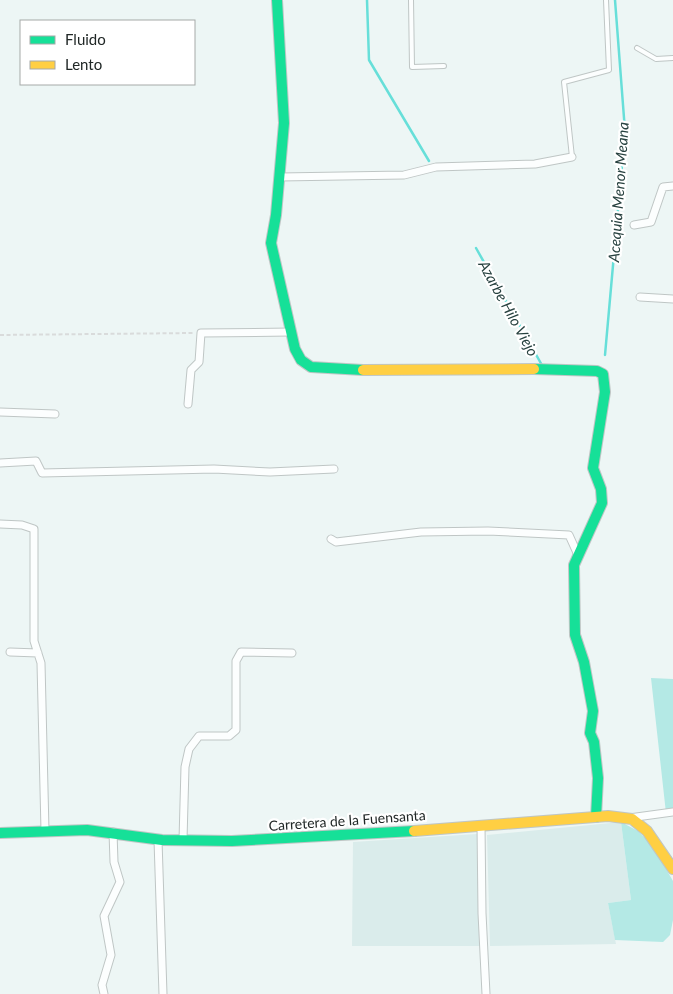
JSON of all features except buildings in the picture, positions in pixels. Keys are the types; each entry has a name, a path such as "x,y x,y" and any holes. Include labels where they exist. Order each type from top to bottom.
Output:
{"street":[{"path":"278,0 279,59 284,123 276,215 270,242 291,332 301,360 311,367 362,370 477,368 597,371 603,374 605,392 593,468 601,489 602,503 574,565 576,583 575,635 584,662 593,711 590,734 594,742 598,778 596,817"},
{"path":"280,178 404,175 436,167 535,164 572,157"},
{"path":"634,225 651,222 663,187 673,186"},
{"path":"640,297 673,299"},
{"path":"188,404 191,370 199,362 201,333 291,332"},
{"path":"0,412 55,414"},
{"path":"0,463 36,461 42,473 214,469 270,472 334,469"},
{"path":"0,524 22,525 34,529 34,641 41,663 45,831"},
{"path":"331,539 336,542 421,532 478,531 569,535 578,555"},
{"path":"10,652 38,653"},
{"path":"183,840 185,768 189,749 199,736 230,736 236,730 236,662 241,652 292,653"},
{"path":"623,818 673,812"},
{"name":"Carretera de la Fuensanta","path":"0,833 45,831 114,832 158,840 183,840 344,836 481,824 596,817 623,818 632,820 647,831 673,869"},
{"path":"481,824 482,913 486,994"},
{"path":"104,994 102,985 111,955 104,916 120,882 114,862 114,832"},
{"path":"158,840 163,994"}],"lane":[{"path":"411,0 412,67 444,66"},
{"path":"572,157 564,82 609,70 606,0"},
{"path":"636,48 656,59 673,58"}],"path":[{"path":"0,335 201,333"}],"shaded area":[{"path":"651,678 673,679 673,812 666,813"},
{"path":"621,822 631,900 608,903 616,944 490,946 487,835"},
{"path":"621,822 638,831 652,845 673,881 673,920 670,935 663,942 615,940 608,903 631,900"},
{"path":"477,834 481,946 352,946 353,842"}],"waterway":[{"name":"Azarbe Hilo Viejo","path":"367,0 369,60 429,161"},
{"name":"Acequia Menor Meana","path":"605,355 625,131 615,0"},
{"name":"Azarbe Hilo Viejo","path":"476,248 543,367"}],"traffic: fast":[{"path":"277,0 284,123 276,215 271,243 295,349 301,360 311,367 363,370"},
{"path":"534,369 597,371 603,374 605,392 593,468 601,489 602,503 574,565 575,635 584,662 593,711 590,733 594,742 598,778 596,817"},
{"path":"0,833 87,830 162,840 232,841 414,831"}],"traffic: slow":[{"path":"363,370 534,369"},
{"path":"414,831 608,816 632,819 647,831 673,869"}]}
